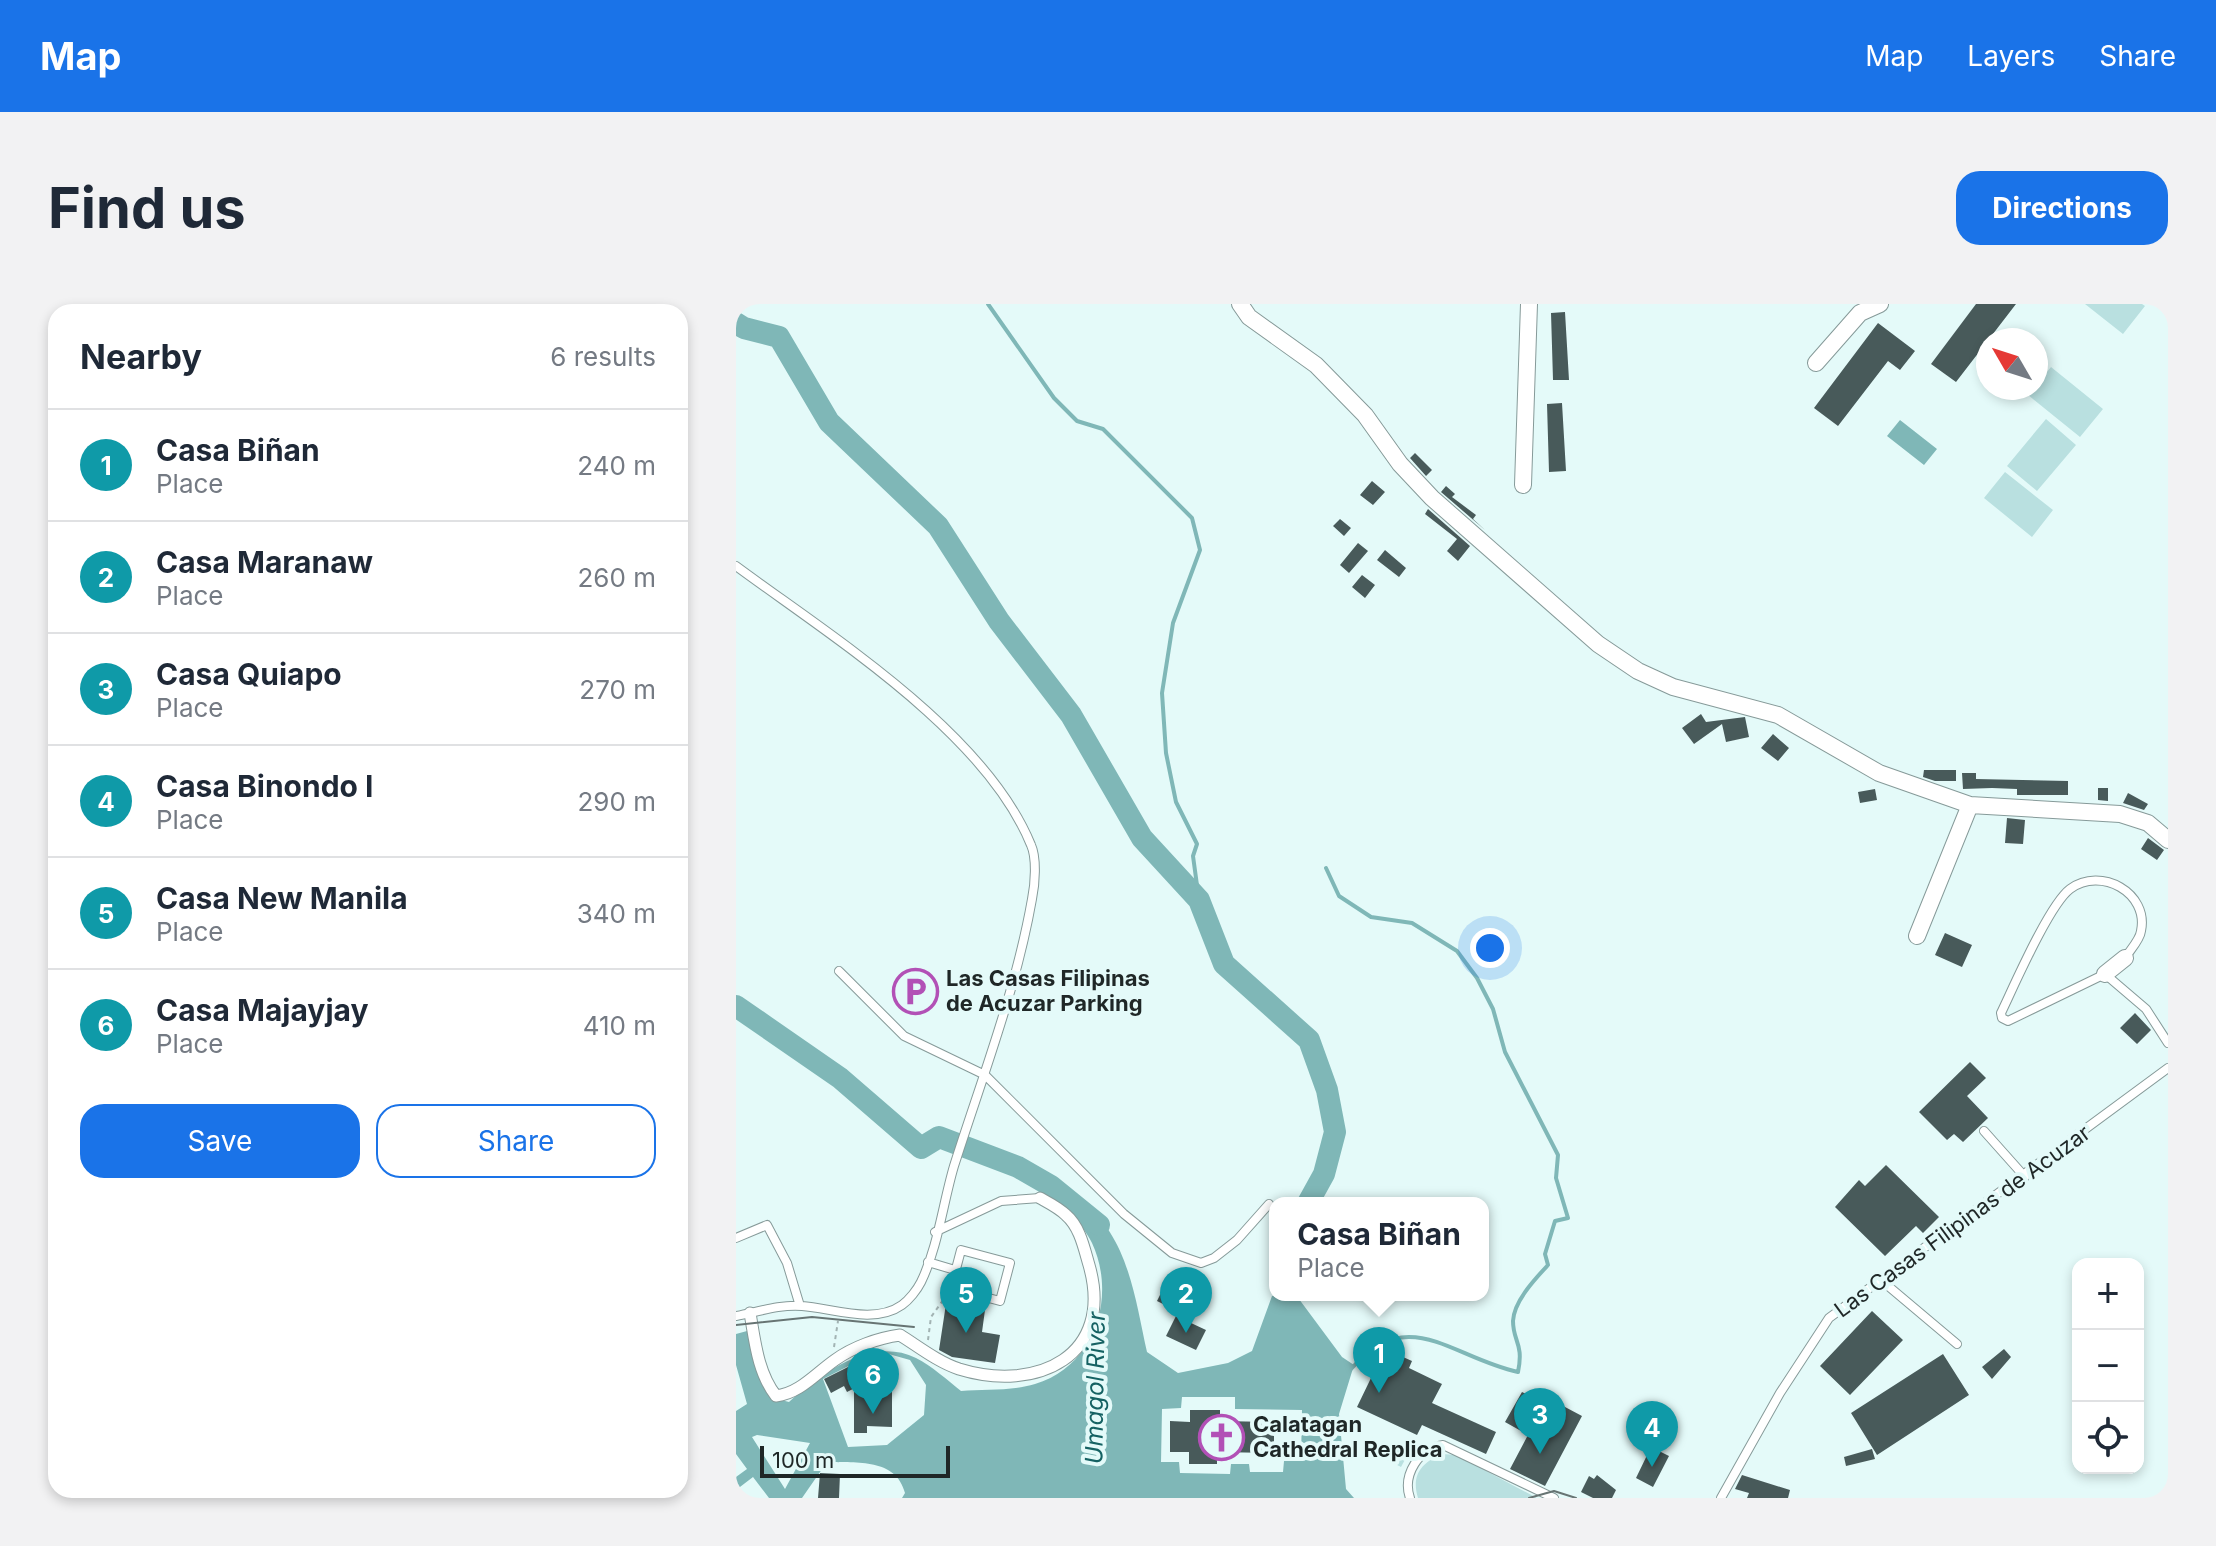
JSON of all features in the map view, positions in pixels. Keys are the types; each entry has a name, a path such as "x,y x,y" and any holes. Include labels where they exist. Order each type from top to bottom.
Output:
{"street":[{"path":"1240,304 1249,317 1316,365 1355,405 1432,498 1598,644 1638,671 1673,687 1778,715 1879,773 1970,805 2120,814 2165,830"},
{"path":"1523,485 1529,304"},
{"path":"1816,363 1860,313 1880,304"},
{"path":"1917,936 1970,805"},
{"path":"2105,974 2125,958"},
{"path":"750,1313 760,1365 767,1384 776,1396 792,1394 839,1357 882,1337 900,1335 945,1364 1006,1377 1058,1367 1080,1347 1094,1312 1094,1283 1082,1240 1068,1216 1040,1198"}],"lane":[{"path":"736,566 845,646 956,737 1013,811 1033,848 1033,896 985,1075 976,1094 921,1282 904,1304 889,1312 839,1312 800,1306 736,1316"},
{"path":"2125,958 2141,933 2141,910 2133,895 2116,884 2092,881 2070,889 2041,932 2001,1013 2002,1018 2008,1021 2105,974 2146,1009 2168,1043"},
{"path":"839,971 904,1036 985,1075 1124,1214 1186,1260 1201,1263 1214,1258 1269,1204"},
{"name":"Las Casas Filipinas de Acuzar","path":"1721,1498 1754,1438 1829,1318 2025,1177 2168,1068"},
{"path":"1984,1131 2025,1177"},
{"path":"935,1232 1001,1201 1040,1198"},
{"path":"736,1238 767,1225 787,1263 800,1306"},
{"path":"961,1250 1010,1263 1000,1301 951,1288 955,1270 961,1250"},
{"path":"928,1262 955,1270"},
{"path":"1881,1280 1957,1344"},
{"path":"1410,1498 1411,1471 1424,1452 1435,1446 1452,1447 1554,1498"}],"path":[{"path":"930,1337 931,1317 951,1288"},
{"path":"839,1312 834,1349 839,1357"}],"shaded area":[{"path":"2085,304 2142,304 2145,306 2123,334"},
{"path":"2051,367 2103,409 2080,437 2034,400 2048,400 2048,371"},
{"path":"2046,419 2076,445 2037,491 2007,466"},
{"path":"2005,472 2053,510 2032,537 1984,498"},
{"path":"1383,1441 1408,1454 1401,1467 1376,1454"},
{"path":"1442,1454 1456,1455 1537,1498 1418,1498 1417,1476 1428,1461"}],"water":[{"path":"1900,420 1937,449 1924,465 1887,436"},
{"path":"1079,1201 1109,1230 1119,1248 1133,1289 1147,1352 1178,1373 1228,1363 1252,1351 1270,1301 1300,1301 1342,1357 1354,1365 1339,1414 1346,1489 1354,1498 902,1498 905,1493 900,1482 884,1468 862,1463 827,1462 802,1498 769,1498 753,1477 736,1490 736,1477 747,1469 736,1454 736,1411 747,1404 736,1365 736,1334 747,1331 763,1384 769,1392 789,1402 832,1370 874,1353 823,1379 848,1447 887,1445 924,1415 926,1385 910,1360 881,1352 899,1352 916,1358 961,1391 1008,1389 1035,1384 1056,1375 1073,1362 1086,1346 1101,1307 1099,1264 1087,1235 1071,1212","holes":["1182,1397 1235,1397 1235,1409 1302,1410 1301,1461 1284,1461 1283,1472 1250,1472 1249,1464 1231,1464 1230,1474 1180,1473 1179,1462 1161,1462 1162,1409 1181,1408","757,1435 810,1443 785,1489 752,1437"]}],"building":[{"path":"1976,304 2016,304 1998,328 1976,328 1976,356 1956,382 1931,364"},
{"path":"1565,312 1569,380 1553,380 1551,313"},
{"path":"1878,323 1915,351 1900,370 1888,361 1838,426 1814,408"},
{"path":"1562,403 1566,471 1549,472 1547,404"},
{"path":"1415,453 1432,470 1426,476 1410,458"},
{"path":"1372,481 1385,492 1373,505 1360,495"},
{"path":"1446,486 1455,494 1452,497 1476,515 1473,519 1485,530 1441,492"},
{"path":"1428,509 1470,546 1458,561 1447,551 1457,539 1425,514"},
{"path":"1340,519 1351,528 1344,536 1333,526"},
{"path":"1358,543 1368,551 1349,573 1340,565"},
{"path":"1385,550 1406,568 1399,577 1377,560"},
{"path":"1362,575 1375,585 1365,598 1352,587"},
{"path":"1701,714 1706,722 1745,717 1749,737 1726,742 1722,724 1694,744 1682,728"},
{"path":"1773,734 1789,748 1778,761 1761,748"},
{"path":"1924,770 1956,770 1956,781 1935,781 1923,777"},
{"path":"1962,773 1976,773 1976,779 2068,781 2068,795 2017,795 2017,789 1963,789"},
{"path":"2098,788 2108,788 2108,801 2098,800"},
{"path":"1875,789 1877,800 1860,803 1858,792"},
{"path":"2128,793 2148,804 2144,810 2123,803"},
{"path":"2007,818 2025,820 2023,844 2005,843"},
{"path":"2148,838 2164,850 2157,860 2141,849"},
{"path":"1945,933 1972,945 1962,967 1935,955"},
{"path":"2135,1013 2151,1030 2137,1044 2120,1028"},
{"path":"1970,1062 1986,1078 1967,1096 1988,1118 1963,1142 1954,1134 1947,1140 1919,1112"},
{"path":"1886,1165 1939,1217 1923,1233 1916,1226 1885,1256 1835,1207 1859,1180 1865,1186"},
{"path":"1169,1277 1189,1287 1177,1311 1157,1301"},
{"path":"946,1304 985,1310 982,1332 1000,1335 995,1363 952,1357 939,1350"},
{"path":"1872,1311 1903,1340 1850,1395 1820,1366"},
{"path":"1176,1316 1206,1330 1196,1350 1166,1336"},
{"path":"1385,1349 1412,1361 1409,1368 1442,1384 1432,1403 1496,1432 1486,1454 1422,1425 1417,1435 1357,1407"},
{"path":"2004,1349 2011,1357 1992,1379 1982,1367"},
{"path":"1943,1354 1969,1395 1877,1455 1851,1413"},
{"path":"866,1358 876,1377 847,1392 844,1386 831,1393 824,1379"},
{"path":"854,1392 892,1392 892,1427 867,1426 867,1433 854,1433"},
{"path":"1522,1392 1545,1404 1548,1398 1582,1416 1545,1486 1510,1469 1528,1435 1505,1422"},
{"name":"Calatagan Cathedral Replica","path":"1190,1410 1220,1410 1220,1421 1274,1422 1274,1453 1217,1452 1217,1464 1189,1464 1189,1452 1170,1452 1170,1421 1190,1422"},
{"path":"1651,1447 1669,1456 1653,1487 1636,1478"},
{"path":"1872,1449 1875,1459 1846,1466 1844,1457"},
{"path":"820,1473 840,1474 839,1498 818,1498"},
{"path":"1597,1475 1616,1490 1612,1498 1593,1498 1581,1492 1589,1476 1594,1479"},
{"path":"1742,1475 1790,1490 1788,1498 1747,1498 1749,1493 1735,1489"}],"waterway":[{"path":"988,304 1054,398 1077,421 1103,429 1192,518 1200,550 1173,623 1162,693 1166,753 1176,802 1197,844 1193,856 1199,900"},
{"path":"736,323 779,337 829,422 938,526 999,621 1071,715 1142,838 1199,900 1224,964 1309,1040 1327,1090 1335,1132 1324,1174 1311,1197"},
{"path":"1326,868 1339,896 1371,917 1412,923 1457,951 1477,978 1493,1009 1505,1052 1558,1155 1556,1178 1568,1218 1555,1221 1545,1254 1548,1265 1526,1291 1514,1313 1513,1328 1520,1355 1518,1372 1431,1340 1411,1337 1392,1340 1372,1350 1351,1369"},
{"name":"Umagol River","path":"736,1006 840,1078 921,1148 939,1137 1018,1167 1051,1186 1099,1225"}],"tram line":[{"path":"736,1325 812,1317 914,1327"},
{"path":"1529,1498 1554,1491 1576,1498"}],"place":[{"name":"Las Casas Filipinas de Acuzar Parking","path":"915,991"},
{"name":"Casa New Manila","path":"966,1333"},
{"name":"Casa Maranaw","path":"1186,1333"},
{"name":"Casa Biñan","path":"1379,1393"},
{"name":"Casa Majayjay","path":"873,1414"},
{"name":"Calatagan Cathedral Replica","path":"1222,1437"},
{"name":"Casa Quiapo","path":"1540,1454"},
{"name":"Casa Binondo I","path":"1652,1467"}]}
